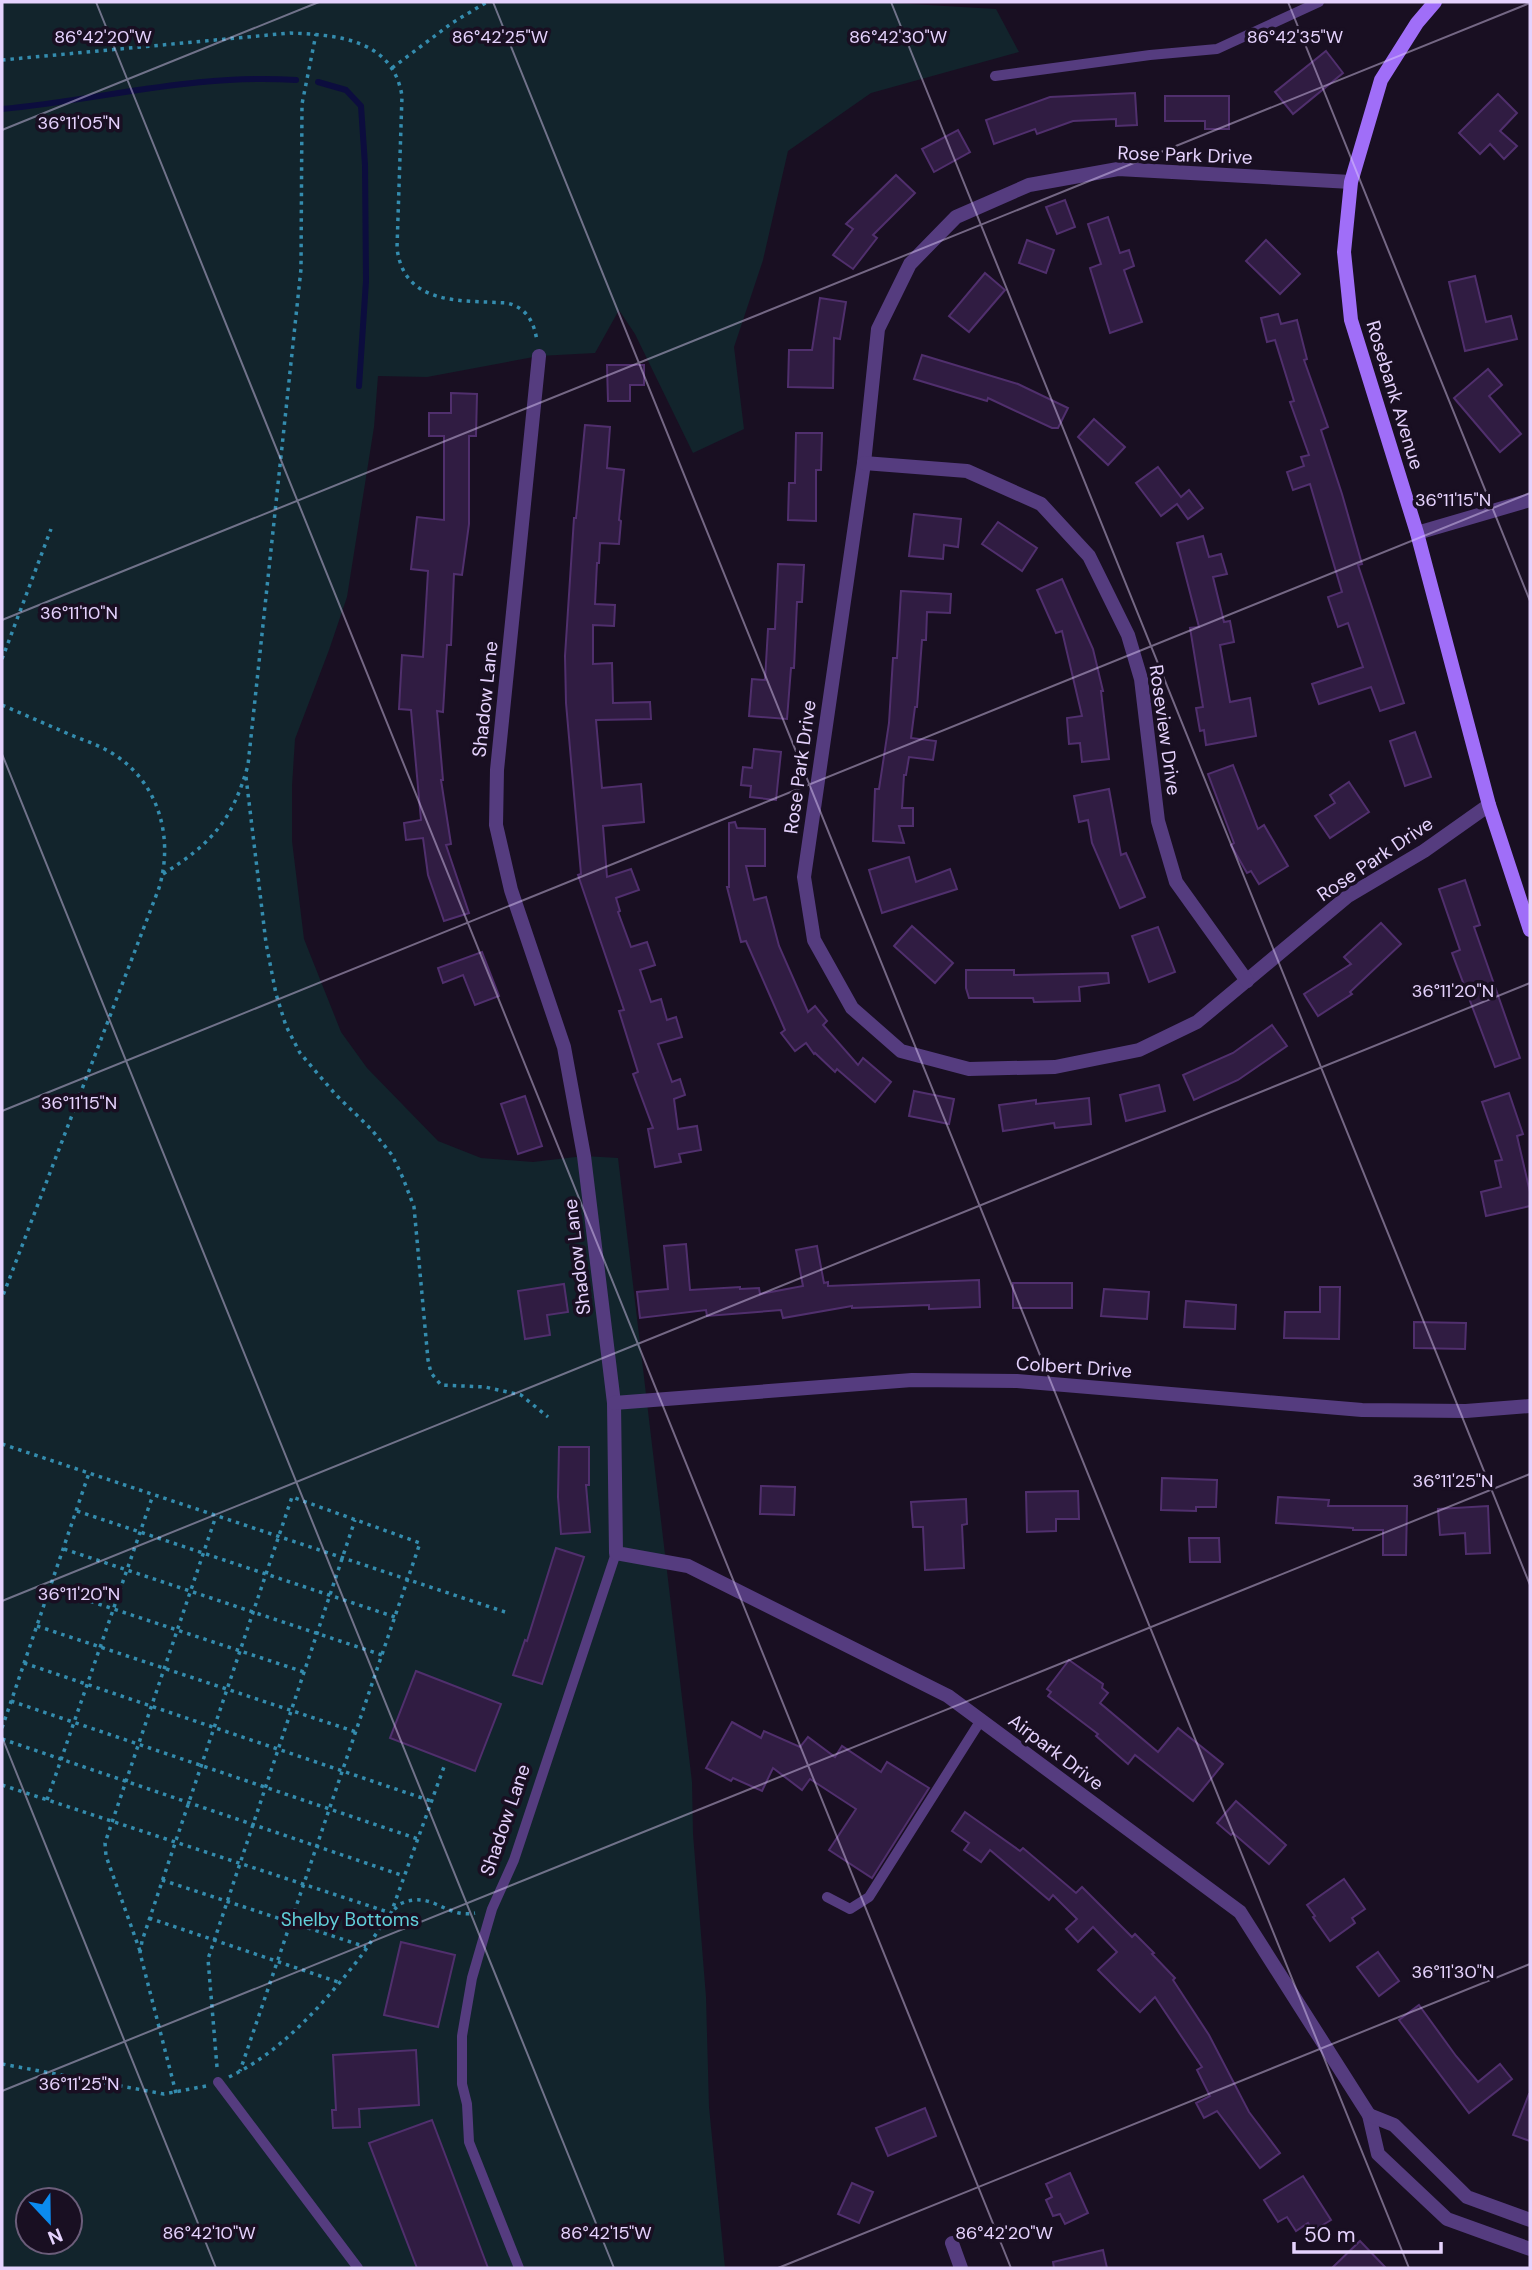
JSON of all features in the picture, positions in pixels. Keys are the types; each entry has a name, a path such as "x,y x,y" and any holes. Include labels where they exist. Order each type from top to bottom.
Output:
{"street":[{"name":"Rosebank Avenue","path":"1435,2 1417,23 1381,80 1351,182 1344,252 1351,320 1417,533 1489,805 1530,930"},
{"name":"Rose Park Drive","path":"1351,182 1118,169 1029,185 956,217 910,264 878,329 864,463 804,877 814,940 852,1008 901,1051 969,1069 1055,1067 1139,1051 1197,1022 1348,896 1424,851 1489,805"},
{"name":"Shadow Lane","path":"538,356 497,770 496,825 511,890 565,1047 584,1156 614,1403 616,1553"},
{"name":"Roseview Drive","path":"864,463 967,471 1041,504 1089,556 1128,635 1142,679 1158,821 1176,881 1247,981"},
{"path":"1417,533 1530,500"},
{"name":"Colbert Drive","path":"614,1403 912,1380 1017,1381 1362,1410 1466,1411 1530,1406"},
{"name":"Airpark Drive","path":"616,1553 688,1566 948,1696 1240,1912 1370,2115 1378,2154 1447,2219 1530,2249"},
{"name":"Airpark Drive","path":"1370,2115 1394,2125 1467,2197 1530,2220"},
{"path":"952,2244 961,2268"}],"lane":[{"path":"995,76 1150,55 1217,49 1319,2"},
{"name":"Shadow Lane","path":"519,2268 470,2142 467,2104 462,2084 462,2036 472,1978 492,1909 514,1860 616,1553"},
{"path":"827,1897 850,1909 869,1897 981,1720"},
{"path":"218,2082 358,2268"}],"path":[{"path":"392,68 452,23 487,2"},
{"path":"2,60 290,33 316,34 363,44 382,56 392,68 399,81 402,96 397,248 404,272 416,286 432,296 507,303 519,307 533,323 538,356"},
{"path":"163,874 191,857 217,831 237,800 251,747 301,269 302,104 316,34"},
{"path":"2,659 51,529"},
{"path":"2,705 102,748 125,763 151,795 162,820 166,847 163,874 2,1298"},
{"path":"245,775 266,943 276,994 286,1026 300,1053 336,1095 371,1129 392,1155 403,1178 414,1207 431,1374 441,1385 485,1387 521,1395 548,1417"},
{"path":"2,1444 505,1612"},
{"path":"2,1728 89,1474"},
{"path":"47,1800 153,1494"},
{"path":"140,1952 149,1918 292,1497 420,1543 240,2071"},
{"path":"77,1511 395,1617"},
{"path":"176,2093 140,1952 106,1856 105,1843 216,1516"},
{"path":"218,2082 208,1959 355,1520"},
{"path":"64,1549 382,1655"},
{"path":"50,1588 304,1672"},
{"path":"37,1626 356,1731"},
{"path":"24,1663 431,1801"},
{"path":"11,1701 418,1839"},
{"path":"2,1739 404,1876"},
{"path":"391,1913 445,1764"},
{"path":"2,1784 391,1913"},
{"path":"162,1881 367,1947"},
{"path":"2,2064 131,2089 176,2093 218,2082 269,2052 291,2034 338,1982 400,1903 416,1899 426,1900 463,1915 492,1909"},
{"path":"149,1918 338,1982"}],"green space":[{"name":"Shelby Bottoms","path":"2,2 877,2 996,9 1019,52 871,93 788,151 763,260 734,347 744,429 693,453 635,334 619,310 595,353 539,356 427,377 378,376 374,427 347,597 295,739 292,841 304,939 341,1032 367,1068 438,1141 481,1158 533,1162 584,1156 618,1158 692,1782 693,1834 706,1997 709,2107 725,2268 2,2268"}],"building":[{"path":"1326,51 1343,73 1293,114 1275,92"},
{"path":"1135,93 1137,125 1116,126 1116,119 1073,121 1037,134 1035,129 994,144 986,120 1050,97"},
{"path":"1498,94 1517,113 1500,131 1517,146 1504,159 1490,144 1480,154 1459,133"},
{"path":"1165,96 1229,96 1229,129 1205,129 1205,121 1165,121"},
{"path":"958,130 970,152 934,172 922,149"},
{"path":"896,175 915,193 873,235 877,238 853,269 833,255 853,229 846,224"},
{"path":"1065,200 1075,227 1057,234 1046,207"},
{"path":"1108,217 1120,253 1129,250 1134,266 1124,270 1142,322 1110,333 1090,268 1101,264 1088,224"},
{"path":"1027,240 1054,250 1046,273 1019,263"},
{"path":"1266,240 1300,274 1280,294 1246,261"},
{"path":"985,273 1005,290 969,332 949,316"},
{"path":"1475,276 1486,322 1511,316 1517,339 1465,351 1449,282"},
{"path":"820,298 846,302 840,339 834,338 833,388 788,387 789,350 812,350"},
{"path":"1278,314 1281,324 1297,320 1307,359 1304,360 1328,427 1321,430 1362,564 1358,565 1404,703 1380,711 1371,687 1319,704 1312,684 1363,667 1348,623 1338,627 1328,597 1342,592 1310,484 1293,490 1287,472 1304,466 1301,457 1309,455 1290,402 1294,401 1275,340 1267,342 1261,318"},
{"path":"922,355 1018,384 1068,408 1058,428 1052,428 988,398 987,401 914,379"},
{"path":"607,365 644,365 644,385 630,385 630,401 608,401"},
{"path":"1488,369 1502,385 1489,396 1521,434 1500,452 1454,398"},
{"path":"451,393 477,394 476,436 469,436 469,524 462,575 454,574 451,645 447,645 443,712 437,711 441,780 451,844 446,845 469,913 444,921 428,875 423,838 406,840 404,823 421,820 411,710 399,709 402,655 423,657 428,571 411,569 417,517 444,520 444,436 429,436 429,413 451,413"},
{"path":"1094,419 1125,447 1108,465 1078,437"},
{"path":"585,425 610,427 607,468 624,470 619,544 600,543 597,563 595,604 615,605 614,626 593,625 593,664 612,663 613,703 650,702 651,719 596,720 602,788 641,784 644,822 603,826 607,877 631,869 639,890 616,898 620,911 618,912 631,947 647,942 655,965 640,970 651,1002 661,999 667,1020 676,1017 682,1037 658,1044 672,1082 680,1079 685,1095 674,1099 678,1129 697,1126 701,1150 679,1154 681,1162 655,1167 648,1129 653,1128 633,1074 638,1072 619,1011 624,1010 578,875 581,874 566,703 565,656 574,518"},
{"path":"796,433 822,433 821,470 816,470 816,521 788,520 789,483 795,483"},
{"path":"1158,467 1181,497 1189,490 1203,508 1188,519 1177,504 1161,516 1136,483"},
{"path":"914,514 961,519 958,547 944,545 943,559 909,556"},
{"path":"998,522 1037,548 1022,571 982,544"},
{"path":"1203,536 1209,557 1221,554 1227,574 1213,577 1224,622 1230,621 1234,642 1220,645 1230,702 1250,698 1256,736 1206,745 1204,730 1200,731 1196,708 1203,707 1190,628 1199,627 1177,543"},
{"path":"778,564 804,565 802,602 797,602 794,668 791,668 787,719 749,716 752,679 765,680 768,629 775,629"},
{"path":"1062,579 1093,649 1103,691 1109,759 1082,762 1080,743 1069,744 1067,718 1082,716 1062,631 1056,633 1037,590"},
{"path":"901,591 951,594 950,613 927,612 926,640 922,640 917,707 911,738 936,741 933,760 909,757 904,775 902,808 913,808 913,826 899,826 904,843 873,841 875,789 879,789 889,723"},
{"path":"1415,732 1431,777 1405,786 1390,741"},
{"path":"754,749 781,752 776,800 750,797 751,786 741,785 743,767 752,768"},
{"path":"1233,765 1258,829 1264,825 1288,866 1259,884 1251,871 1247,873 1231,845 1234,843 1208,774"},
{"path":"1349,782 1369,812 1330,838 1315,816 1335,803 1330,795"},
{"path":"1109,789 1121,855 1126,853 1145,897 1120,908 1092,843 1088,820 1079,822 1074,796"},
{"path":"735,822 737,828 765,829 765,866 746,866 754,900 766,897 779,946 808,1012 815,1006 827,1021 823,1025 858,1065 863,1058 891,1082 875,1102 837,1069 835,1072 814,1054 806,1043 795,1051 781,1033 785,1030 746,941 741,942 727,887 729,823"},
{"path":"909,857 916,882 950,869 957,889 882,913 869,870"},
{"path":"1465,880 1480,925 1474,927 1520,1058 1495,1067 1452,953 1460,950 1439,889"},
{"path":"1381,923 1401,944 1350,992 1352,994 1318,1016 1304,994 1351,964 1344,957"},
{"path":"912,926 953,963 935,983 894,946"},
{"path":"1158,927 1175,972 1149,982 1132,936"},
{"path":"482,952 499,996 475,1005 463,975 443,983 438,968"},
{"path":"966,970 1014,970 1014,975 1108,973 1109,983 1079,987 1080,1001 1034,1002 1033,998 969,998"},
{"path":"1272,1025 1287,1046 1238,1080 1194,1100 1183,1075 1233,1053"},
{"path":"1159,1085 1165,1111 1126,1121 1120,1095"},
{"path":"914,1091 954,1099 949,1124 909,1116"},
{"path":"1509,1093 1523,1134 1517,1136 1530,1192 1530,1206 1486,1216 1481,1192 1501,1187 1495,1161 1502,1160 1482,1102"},
{"path":"525,1096 542,1146 518,1154 501,1104"},
{"path":"1089,1098 1091,1124 1055,1128 1054,1123 1003,1131 999,1105 1036,1100 1036,1104"},
{"path":"686,1244 690,1290 759,1288 760,1294 803,1286 796,1250 817,1246 824,1283 828,1282 828,1286 979,1280 980,1307 929,1309 929,1305 852,1306 783,1318 781,1310 707,1316 706,1310 640,1318 637,1292 668,1289 664,1246"},
{"path":"1013,1283 1072,1283 1072,1308 1013,1308"},
{"path":"564,1284 568,1312 547,1315 550,1335 525,1339 518,1291"},
{"path":"1320,1287 1340,1287 1339,1339 1284,1338 1285,1312 1320,1312"},
{"path":"1104,1289 1149,1292 1147,1319 1101,1316"},
{"path":"1186,1301 1236,1305 1235,1329 1184,1327"},
{"path":"1414,1322 1466,1323 1465,1349 1414,1348"},
{"path":"559,1447 589,1447 589,1485 586,1485 590,1532 561,1534 558,1497"},
{"path":"1162,1478 1217,1480 1216,1507 1196,1507 1196,1511 1161,1510"},
{"path":"761,1486 795,1487 794,1515 760,1514"},
{"path":"1078,1491 1079,1519 1056,1519 1056,1531 1027,1532 1026,1492"},
{"path":"1278,1497 1329,1500 1328,1506 1407,1506 1406,1555 1383,1555 1383,1530 1276,1523"},
{"path":"966,1499 967,1524 962,1525 964,1568 925,1570 923,1527 913,1527 911,1502"},
{"path":"1488,1506 1490,1553 1466,1554 1465,1533 1440,1535 1438,1509"},
{"path":"1189,1538 1219,1538 1220,1562 1190,1562"},
{"path":"556,1548 584,1557 542,1684 513,1675 525,1640 527,1641"},
{"path":"1069,1660 1103,1684 1102,1688 1108,1693 1100,1703 1158,1752 1178,1728 1223,1764 1193,1801 1135,1755 1128,1764 1096,1736 1098,1734 1048,1696 1051,1692 1047,1689"},
{"path":"416,1671 501,1704 475,1771 390,1738"},
{"path":"732,1722 761,1738 764,1731 800,1747 808,1737 835,1757 842,1746 881,1772 887,1762 929,1788 872,1878 829,1850 856,1809 810,1779 802,1790 773,1768 762,1791 733,1778 731,1781 706,1768"},
{"path":"1236,1801 1286,1845 1269,1864 1217,1823"},
{"path":"965,1812 1020,1851 1023,1848 1076,1893 1082,1887 1132,1937 1135,1934 1154,1953 1152,1954 1175,1978 1173,1980 1209,2035 1249,2112 1280,2153 1260,2168 1217,2111 1204,2118 1196,2103 1210,2096 1197,2070 1202,2067 1155,1997 1140,2012 1098,1970 1117,1952 1093,1927 1078,1942 1066,1929 1077,1919 1053,1895 1049,1900 990,1850 981,1862 964,1850 969,1843 952,1831"},
{"path":"1344,1879 1365,1909 1352,1918 1355,1923 1330,1941 1307,1905"},
{"path":"401,1942 455,1955 438,2027 384,2015"},
{"path":"1378,1952 1399,1981 1379,1996 1357,1967"},
{"path":"1419,2005 1478,2082 1500,2064 1512,2079 1469,2113 1399,2020"},
{"path":"416,2050 419,2105 359,2109 360,2127 333,2128 332,2110 336,2110 333,2055"},
{"path":"1530,2094 1530,2141 1513,2135"},
{"path":"925,2108 936,2136 888,2156 876,2128"},
{"path":"432,2120 488,2268 417,2268 369,2143"},
{"path":"1070,2173 1088,2213 1065,2224 1060,2214 1053,2216 1046,2200 1052,2197 1046,2184"},
{"path":"1303,2176 1331,2220 1313,2231 1308,2223 1296,2231 1287,2217 1278,2222 1264,2200"},
{"path":"852,2183 873,2192 859,2223 838,2214"},
{"path":"1360,2241 1386,2268 1332,2268"},
{"path":"1103,2250 1107,2268 1054,2268 1053,2262"}],"waterway":[{"path":"2,109 222,80 296,80"},
{"path":"318,82 346,90 361,106 365,165 366,281 359,386"}]}
